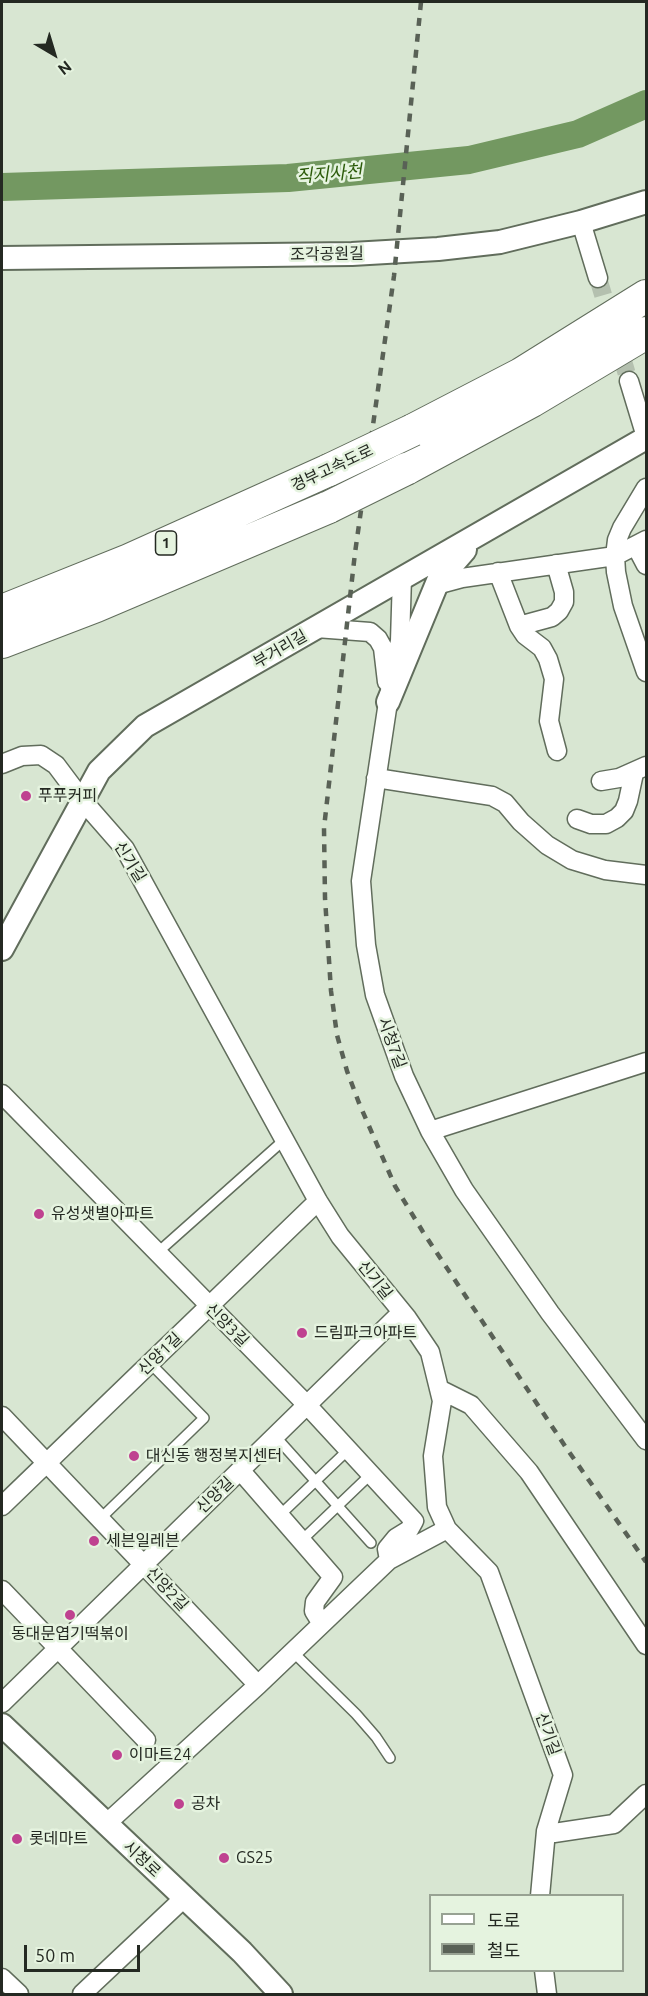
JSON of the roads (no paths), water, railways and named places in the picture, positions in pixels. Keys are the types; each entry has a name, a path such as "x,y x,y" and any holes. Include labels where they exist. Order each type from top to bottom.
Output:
{"highway":[{"name":"경부고속도로","path":"2,611 129,560 413,430 521,374 646,296"},
{"name":"경부고속도로","path":"2,642 107,602 329,507 406,469 532,401 646,333"}],"street":[{"name":"조각공원길","path":"2,258 352,254 438,249 500,242 581,222 646,202"},
{"path":"581,222 598,278"},
{"path":"629,381 646,437"},
{"name":"부거리길","path":"2,950 99,771 145,726 646,437"},
{"path":"646,488 622,528 617,540 615,556 623,606 646,672"},
{"path":"388,702 436,585 446,569 494,525"},
{"path":"436,585 498,572 615,556 641,543 646,565"},
{"path":"519,626 552,617 559,611 564,602 564,592 556,564"},
{"path":"498,572 519,626 525,635 542,648 548,659 554,679 549,721 557,751"},
{"name":"시청7길","path":"402,577 400,641 388,702 361,881 366,945 375,995 404,1076 430,1131 464,1190 550,1313 646,1440"},
{"path":"316,628 370,632 378,639 383,648 388,702"},
{"name":"신기길","path":"2,764 22,756 41,755 56,765 83,801 125,849 318,1201 340,1236 402,1312 430,1352 442,1401 433,1456 437,1507 447,1529 489,1572 563,1775 546,1831 540,1894"},
{"path":"601,781 619,778 640,770"},
{"path":"577,819 591,824 606,824 617,818 624,811 640,770"},
{"path":"376,778 492,796 505,804 547,845 572,860 605,870 646,875"},
{"path":"430,1131 646,1062"},
{"name":"신양3길","path":"2,1094 307,1405 414,1521 409,1530 396,1538 387,1549 389,1560"},
{"name":"신양1길","path":"2,1506 318,1201"},
{"name":"신양길","path":"2,1703 402,1312"},
{"path":"439,1389 471,1405 529,1473 646,1645"},
{"name":"신양2길","path":"2,1416 258,1684"},
{"path":"240,1470 333,1577 315,1602 314,1611 322,1624"},
{"path":"106,1824 389,1560 447,1529"},
{"path":"2,1590 146,1740"},
{"name":"시청로","path":"2,1725 242,1952 281,1995"},
{"path":"546,1831 554,1833 614,1824 646,1794"},
{"path":"82,1995 184,1898"},
{"path":"544,1972 547,1995"},
{"path":"2,1978 18,1995"}],"lane":[{"path":"157,1253 284,1140"},
{"path":"100,1519 204,1418 150,1363"},
{"path":"275,1436 371,1543"},
{"path":"279,1516 348,1449"},
{"path":"301,1541 371,1474"},
{"path":"292,1652 369,1729 390,1758"}],"waterway":[{"name":"직지사천","path":"2,187 288,178 469,160 578,134 646,104"}],"tunnel":[{"path":"598,278 629,381"}],"railway":[{"path":"421,2 394,276 355,553 324,828 325,898 331,991 337,1035 359,1103 395,1186 567,1449 646,1562"}],"place":[{"name":"푸푸커피","path":"26,796"},
{"name":"유성샛별아파트","path":"39,1214"},
{"name":"드림파크아파트","path":"302,1333"},
{"name":"대신동 행정복지센터","path":"134,1456"},
{"name":"세븐일레븐","path":"94,1541"},
{"name":"동대문엽기떡볶이","path":"70,1615"},
{"name":"이마트24","path":"117,1755"},
{"name":"공차","path":"179,1804"},
{"name":"롯데마트","path":"17,1839"},
{"name":"GS25","path":"224,1858"}]}
